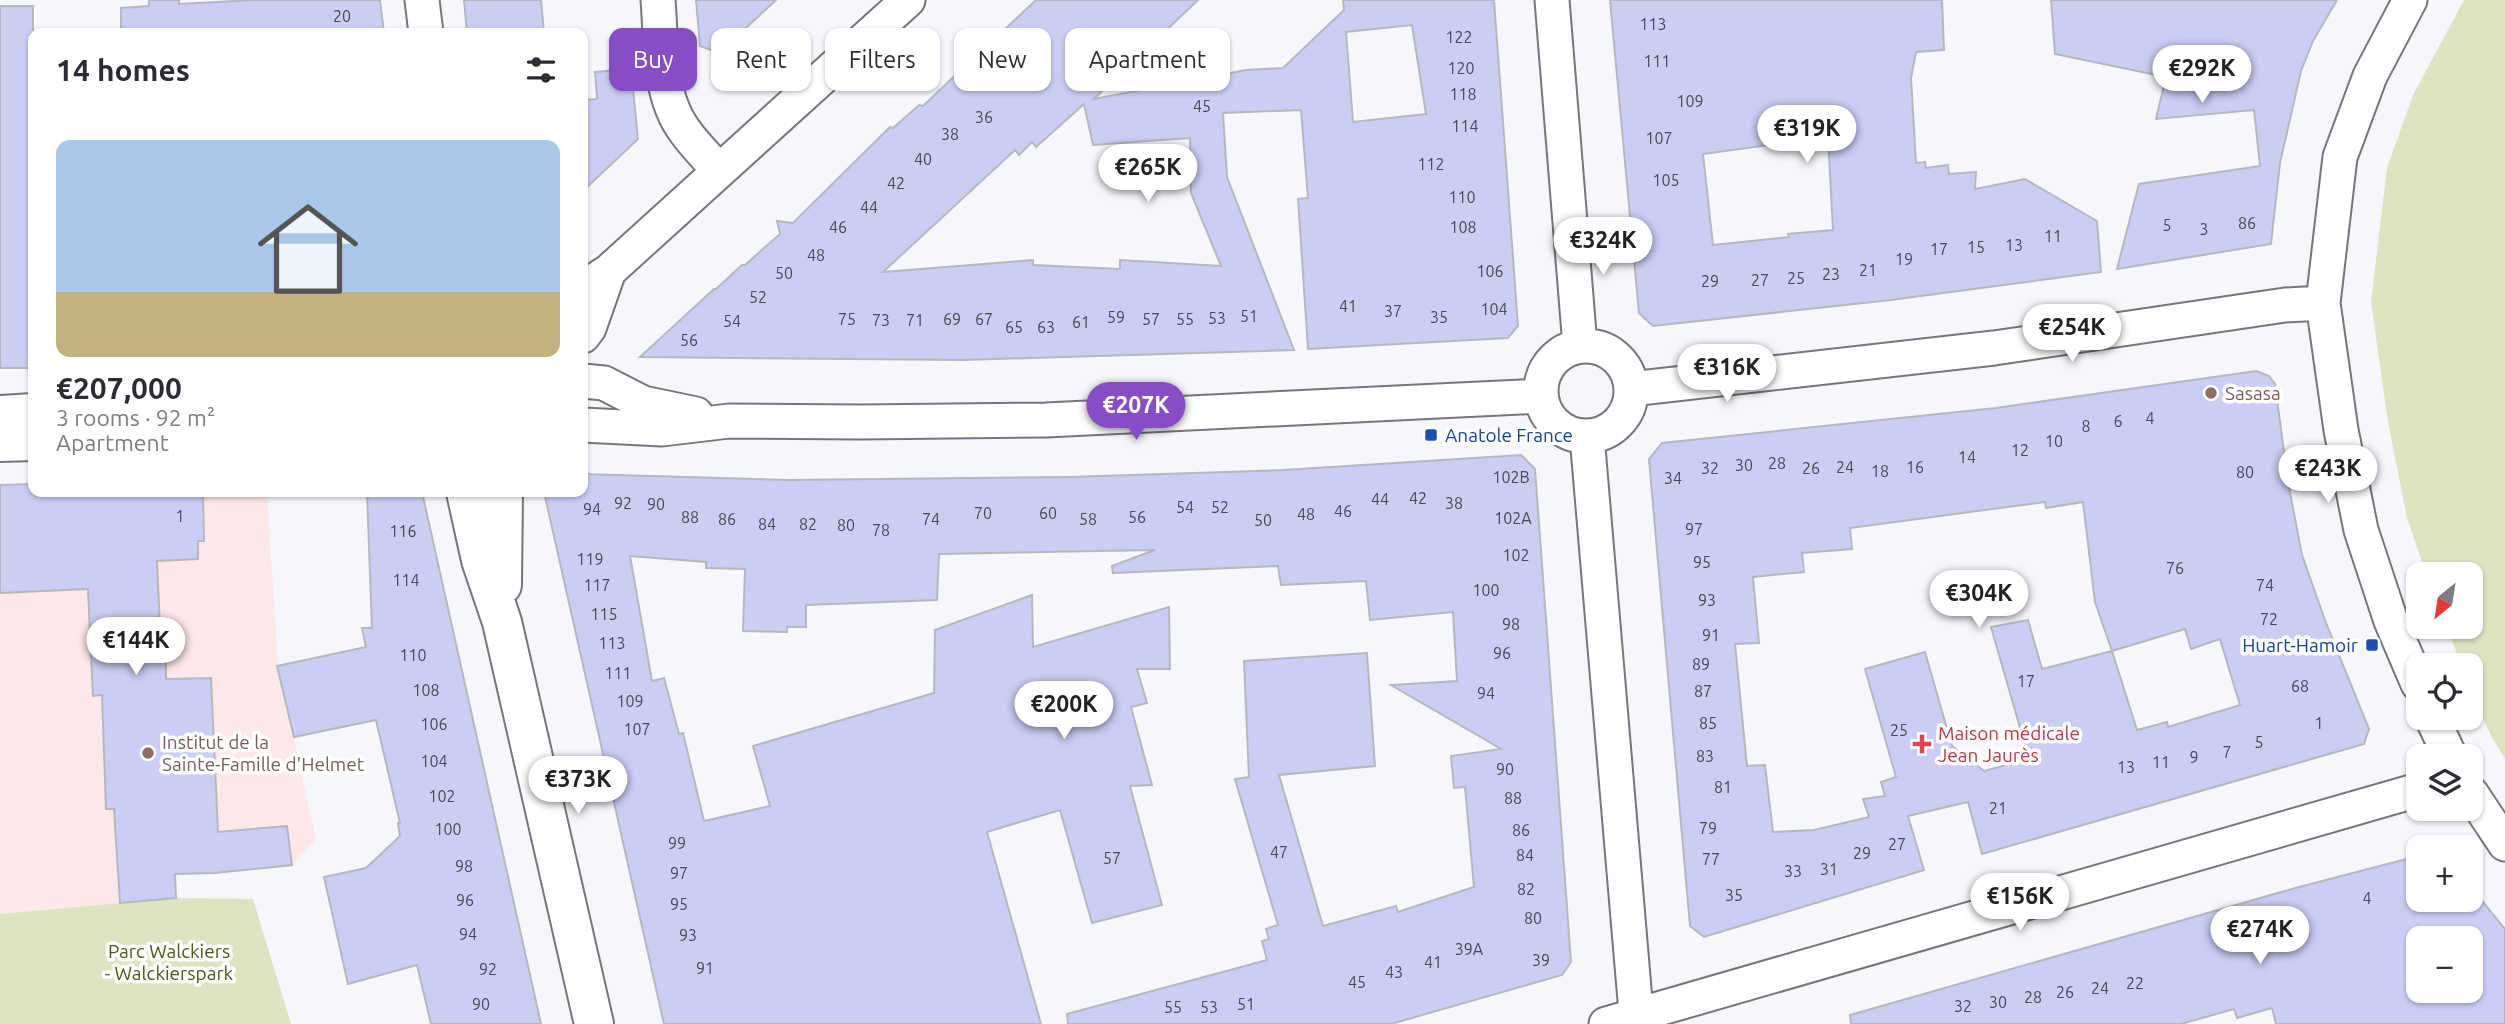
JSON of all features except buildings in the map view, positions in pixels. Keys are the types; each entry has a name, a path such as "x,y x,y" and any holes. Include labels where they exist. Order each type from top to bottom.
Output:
{"main road":[{"path":"0,415 28,413"},
{"path":"0,442 28,441"},
{"path":"467,497 481,560 502,622 594,1024"},
{"path":"502,622 503,497"}],"street":[{"path":"422,0 425,28"},
{"path":"658,0 666,89 673,111 719,172"},
{"path":"588,329 596,279 719,172 908,0"},
{"path":"1552,0 1580,346"},
{"path":"2406,656 2391,621 2361,530 2341,430 2323,303 2340,157 2370,76 2410,0"},
{"path":"1631,389 1994,348 2285,305 2323,303"},
{"path":"1580,346 1605,349 1615,356 1629,376 1631,389 1626,412 1619,422 1599,434 1587,436 1568,432 1552,422 1541,396 1541,384 1550,362 1559,354 1580,346"},
{"path":"590,376 643,403 730,421"},
{"path":"588,425 662,429 730,421 1046,419 1541,396"},
{"path":"1587,436 1627,1021 2406,794"},
{"path":"2483,811 2505,844"}],"shaded area":[{"name":"Institut de la Sainte-Famille d'Helmet","path":"28,484 28,497 267,497 278,666 316,840 292,865 175,874 176,898 0,914 0,485"}],"green space":[{"path":"2464,0 2505,0 2505,758 2483,718 2483,653 2457,653 2451,639 2483,639 2483,562 2422,562 2407,518 2388,422 2371,302 2387,168 2413,95"},
{"name":"Parc Walckiers - Walckierspark","path":"176,898 253,899 291,1024 0,1024 0,914"}],"place":[{"name":"Sasasa","path":"2211,393"},
{"name":"Anatole France","path":"1431,435"},
{"name":"Huart-Hamoir","path":"2372,645"},
{"name":"Maison médicale Jean Jaurès","path":"1922,744"},
{"name":"Institut de la Sainte-Famille d'Helmet","path":"148,753"}]}
